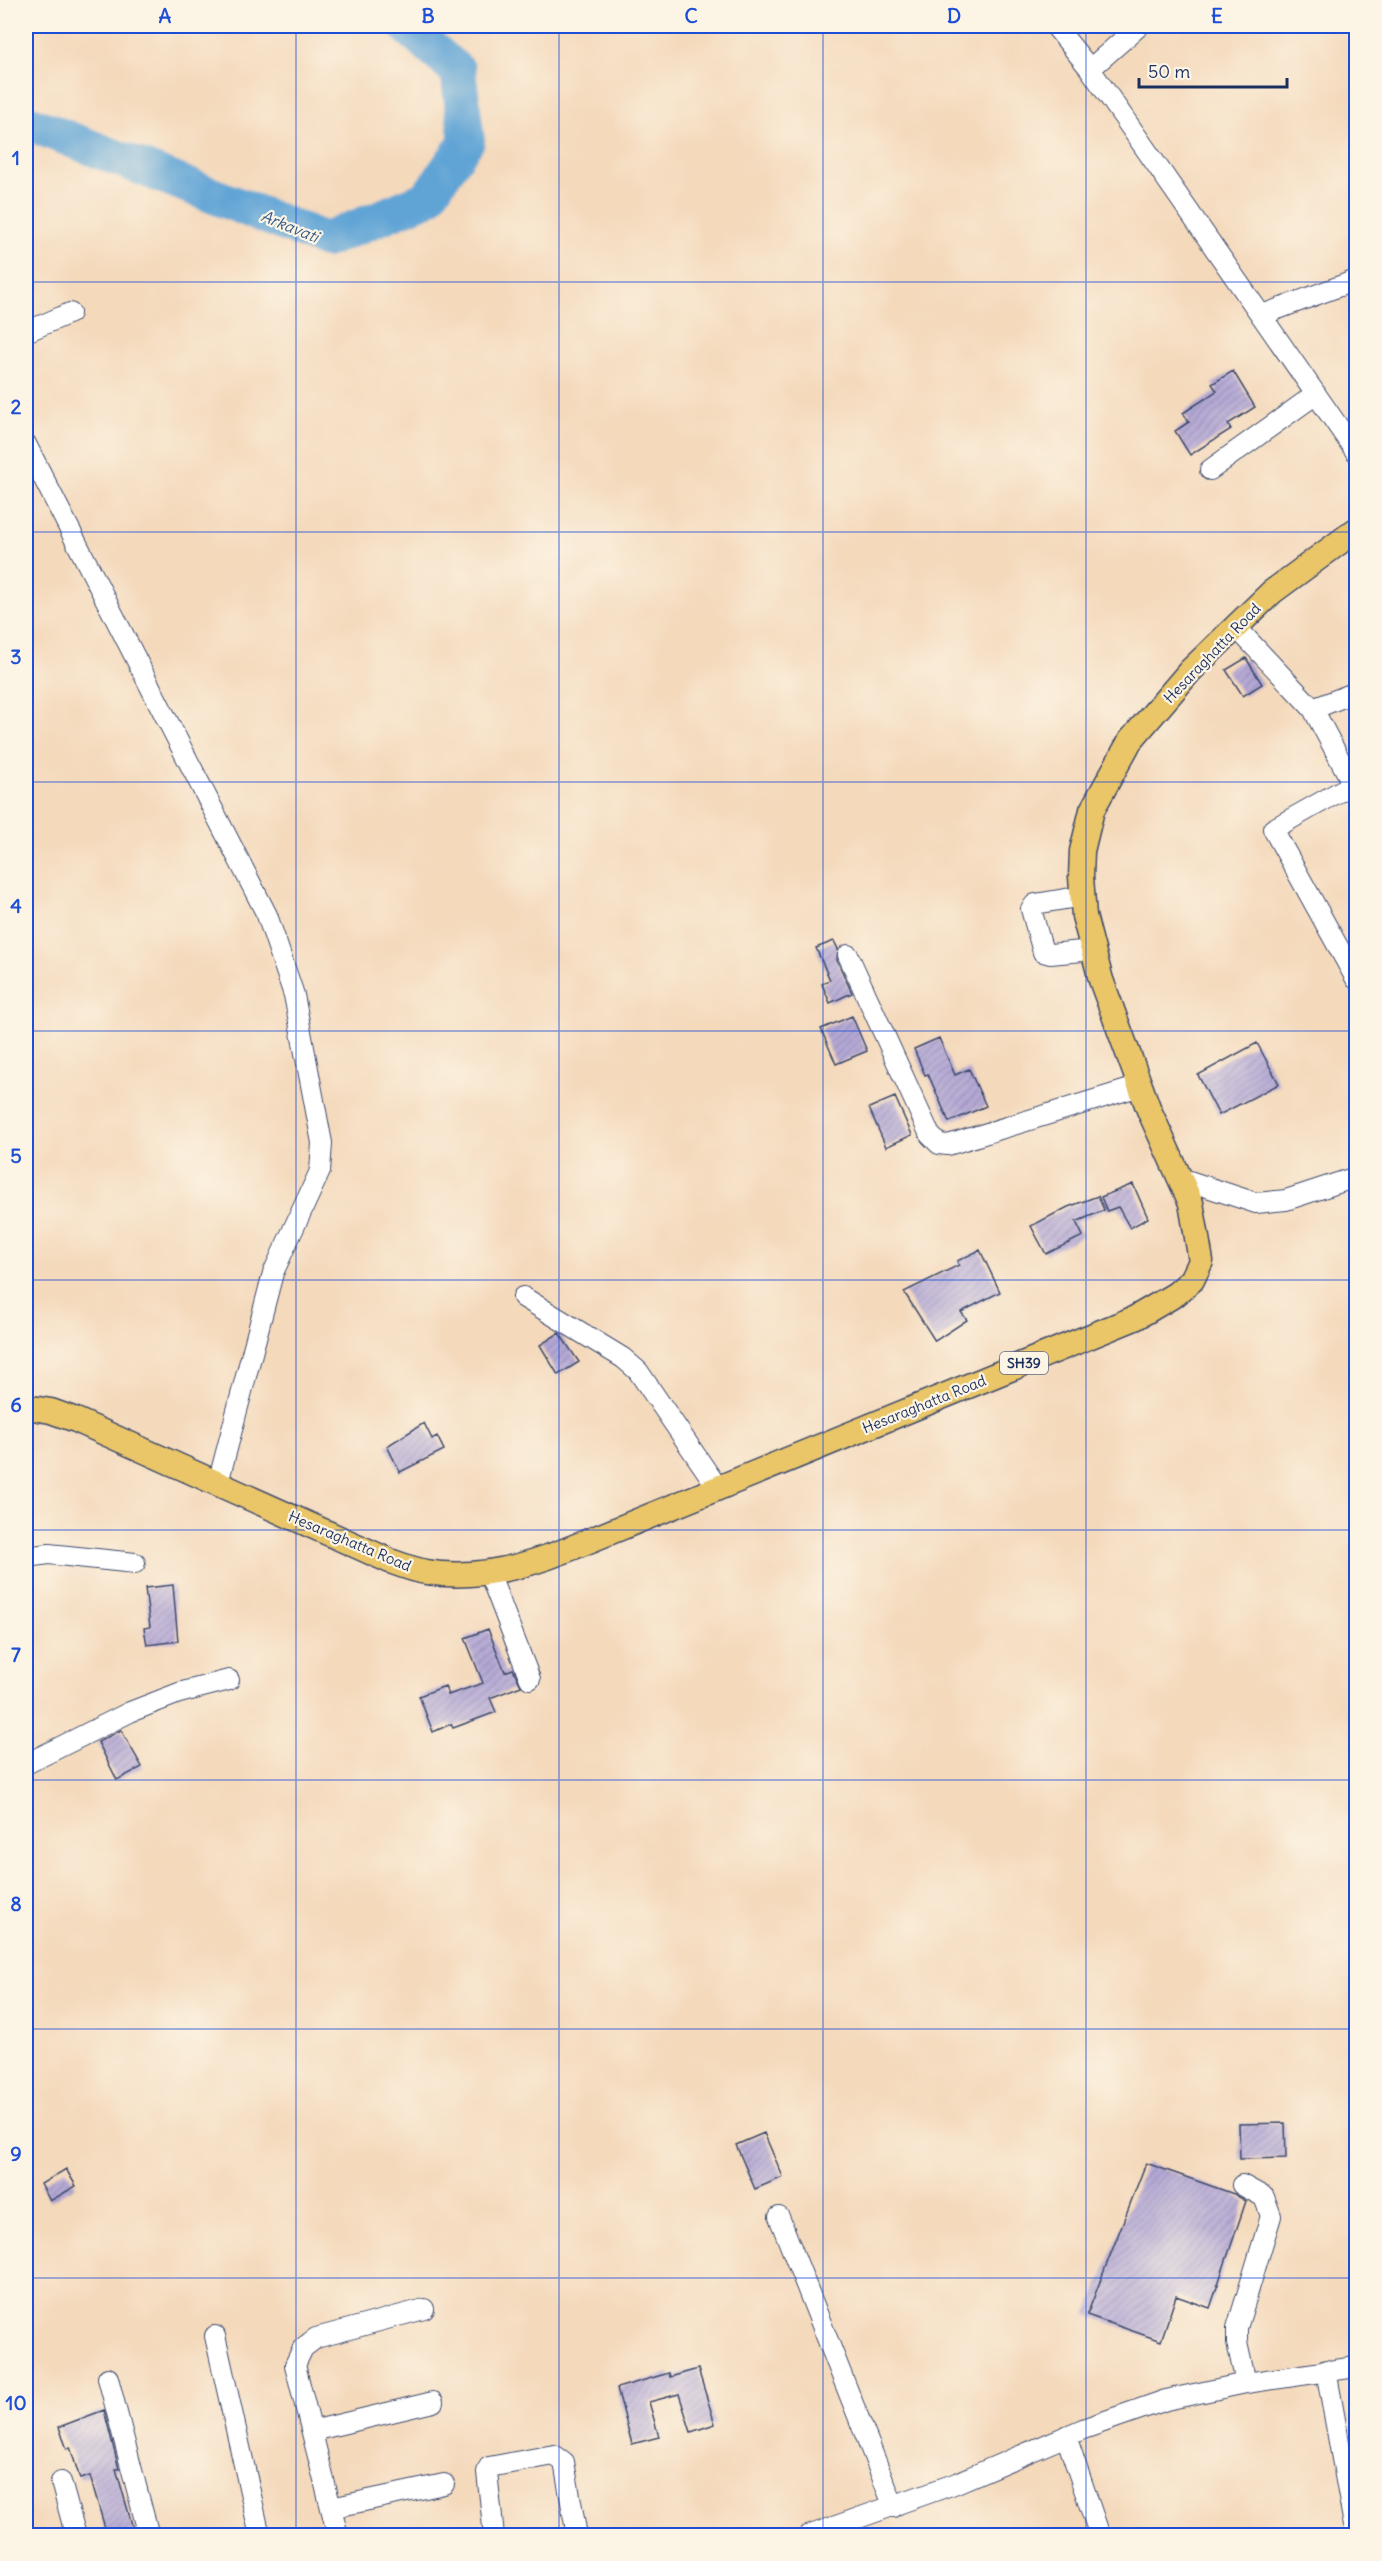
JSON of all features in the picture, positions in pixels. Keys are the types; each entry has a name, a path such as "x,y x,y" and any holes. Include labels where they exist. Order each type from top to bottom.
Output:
{"main road":[{"name":"Hesaraghatta Road","path":"26,1407 51,1411 76,1419 390,1561 423,1572 489,1573 546,1558 1135,1318 1176,1294 1192,1280 1201,1261 1191,1203 1140,1086 1101,980 1084,916 1082,850 1092,810 1130,741 1190,671 1272,591 1356,531"}],"street":[{"path":"1056,26 1090,69 1356,452"},
{"path":"1090,69 1139,26"},
{"path":"1262,315 1356,280"},
{"path":"26,332 70,313"},
{"path":"1210,470 1316,394"},
{"path":"26,444 267,915 294,995 310,1069 322,1143 320,1171 273,1273 218,1483"},
{"path":"1236,627 1313,709 1355,787 1273,829 1356,979"},
{"path":"1313,709 1356,692"},
{"path":"1083,896 1035,904 1031,909 1043,952 1050,954 1093,950"},
{"path":"848,955 930,1135 939,1144 948,1145 1140,1086"},
{"path":"1180,1178 1256,1203 1286,1200 1356,1178"},
{"path":"523,1297 622,1358 638,1371 718,1488"},
{"path":"26,1557 49,1554 135,1563"},
{"path":"489,1573 530,1679"},
{"path":"26,1764 130,1712 179,1693 229,1680"},
{"path":"1242,2185 1264,2197 1271,2216 1237,2328 1237,2343 1246,2383"},
{"path":"778,2217 894,2507"},
{"path":"338,2535 295,2365 303,2348 316,2338 424,2309"},
{"path":"215,2336 260,2535"},
{"path":"808,2535 861,2527 894,2507 1066,2436 1166,2400 1246,2383 1356,2367"},
{"path":"1326,2370 1356,2535"},
{"path":"108,2378 149,2535"},
{"path":"312,2431 433,2402"},
{"path":"1066,2436 1100,2535"},
{"path":"494,2535 487,2472 489,2468 554,2455 564,2462 577,2535"},
{"path":"61,2482 76,2535"},
{"path":"331,2508 444,2484"}],"building":[{"path":"1233,371 1255,407 1228,424 1231,429 1190,455 1175,431 1189,422 1183,413 1217,391 1212,384"},
{"path":"1246,658 1262,684 1243,696 1226,670"},
{"path":"834,941 838,949 837,960 852,993 830,1003 822,984 830,980 816,948"},
{"path":"852,1016 867,1051 836,1064 821,1029"},
{"path":"939,1038 955,1075 969,1069 986,1106 949,1122 928,1074 925,1075 914,1049"},
{"path":"1257,1043 1279,1084 1219,1115 1198,1075"},
{"path":"895,1097 912,1135 886,1147 869,1108"},
{"path":"1133,1184 1148,1218 1130,1228 1118,1207 1107,1211 1101,1197"},
{"path":"1098,1196 1104,1210 1076,1222 1083,1236 1046,1254 1031,1226 1068,1207"},
{"path":"980,1250 1000,1292 961,1312 967,1320 935,1341 904,1292 959,1265 957,1261"},
{"path":"559,1333 579,1362 558,1375 540,1345"},
{"path":"424,1423 432,1439 437,1436 444,1450 400,1472 387,1446"},
{"path":"173,1585 178,1641 147,1645 144,1628 150,1627 145,1588"},
{"path":"488,1629 505,1672 513,1669 521,1686 490,1698 496,1712 453,1728 451,1724 433,1732 419,1696 445,1686 448,1695 483,1683 465,1638"},
{"path":"121,1730 142,1767 117,1780 98,1742"},
{"path":"1285,2123 1286,2158 1240,2159 1239,2124"},
{"path":"764,2133 783,2177 755,2189 736,2145"},
{"path":"1146,2163 1234,2194 1246,2201 1210,2308 1176,2296 1161,2341 1087,2315"},
{"path":"66,2169 76,2186 50,2201 41,2184"},
{"path":"698,2369 715,2424 691,2432 679,2394 649,2402 659,2437 632,2444 617,2388 669,2373 670,2377"},
{"path":"104,2410 119,2469 116,2469 135,2535 107,2535 90,2476 80,2479 70,2447 67,2449 59,2427"}],"waterway":[{"name":"Arkavati","path":"26,122 326,240 427,198 467,141 458,71 406,26"}]}
